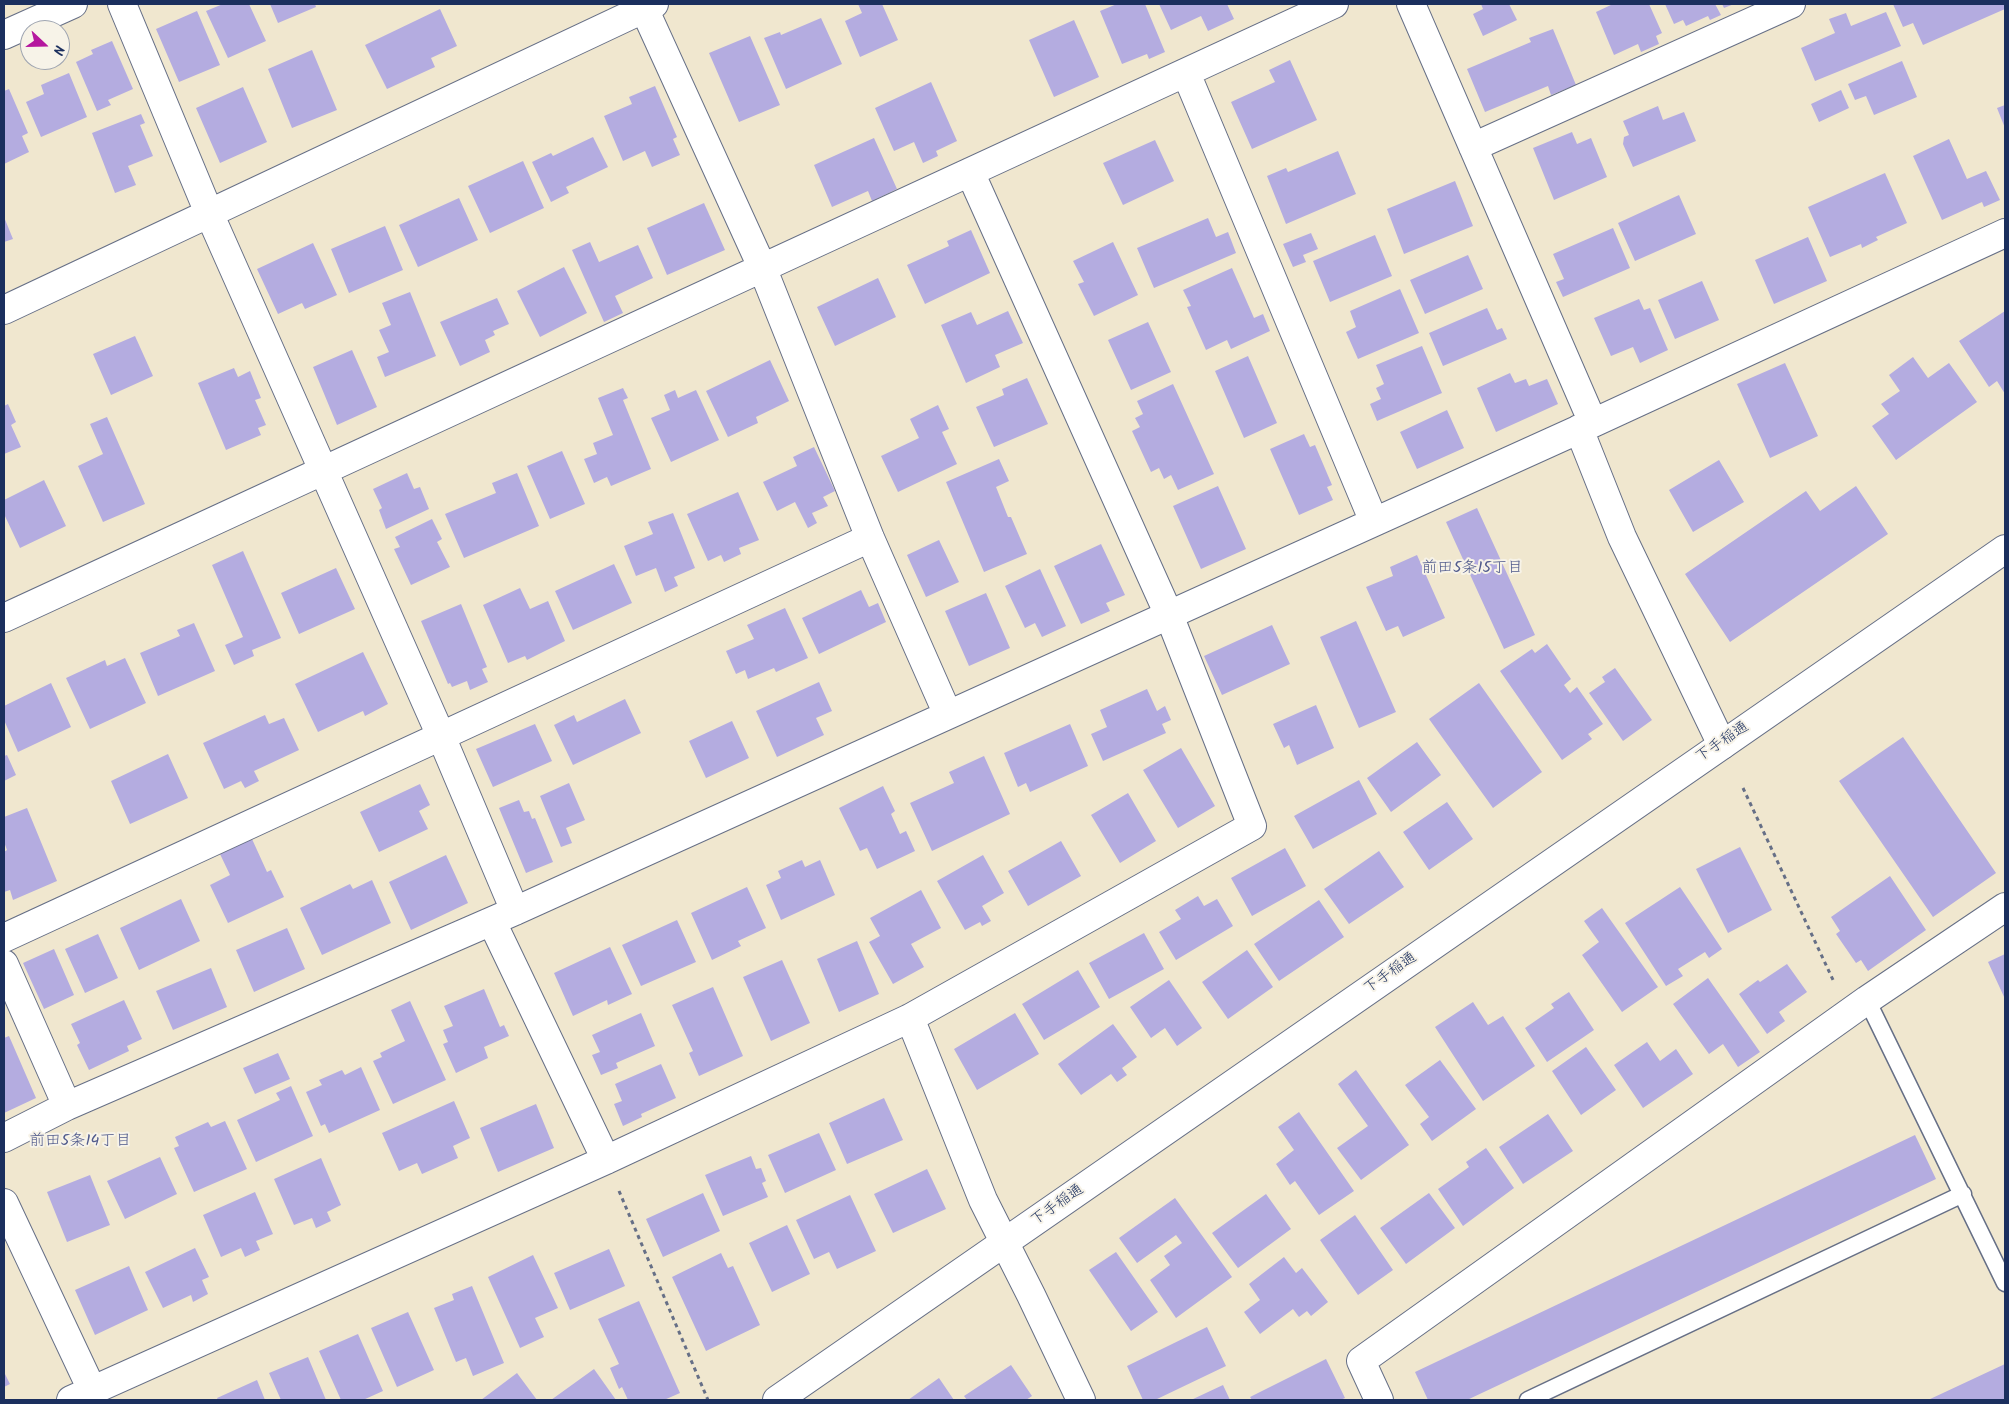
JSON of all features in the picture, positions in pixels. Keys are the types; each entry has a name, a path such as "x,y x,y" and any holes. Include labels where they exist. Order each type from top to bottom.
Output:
{"street":[{"path":"4,36 73,4"},
{"path":"122,4 209,213 441,736 504,916 606,1160"},
{"path":"4,618 1334,4"},
{"path":"1411,4 1473,147 1586,426 1622,537 1722,745"},
{"path":"1473,147 1791,4"},
{"path":"4,310 647,5 762,267 870,538 948,715"},
{"path":"1186,73 1374,522"},
{"path":"4,1203 81,1395 606,1160 910,1018 1252,826 1169,615 970,172"},
{"path":"4,1138 66,1106 504,916 1586,426 2005,233"},
{"path":"4,938 870,538"},
{"name":"下手稲通","path":"777,1400 2005,550"},
{"path":"1379,1400 1361,1361 1867,1000 2005,907"},
{"path":"4,964 66,1106"},
{"path":"910,1018 983,1200 1081,1400"}],"lane":[{"path":"1867,1000 2005,1283"},
{"path":"1528,1400 1963,1194"}],"path":[{"path":"1743,788 1838,990"},
{"path":"606,1160 708,1400"}],"building":[{"path":"223,4 249,4 266,41 228,58 206,11"},
{"path":"270,4 315,4 316,7 278,23"},
{"path":"858,4 882,4 898,40 860,57 845,21 862,13"},
{"path":"1117,4 1145,4 1165,52 1149,59 1147,54 1122,64 1100,11"},
{"path":"1159,4 1227,4 1234,19 1208,31 1201,16 1171,30"},
{"path":"1481,4 1509,4 1517,20 1483,36 1473,14 1483,9"},
{"path":"1613,4 1649,4 1662,33 1656,36 1659,44 1641,52 1638,44 1614,55 1596,12"},
{"path":"1665,4 1715,4 1721,15 1710,20 1708,16 1686,26 1683,20 1674,24"},
{"path":"1722,4 1734,4 1724,8"},
{"path":"1893,4 2005,4 2005,9 1923,45 1913,23 1903,27"},
{"path":"440,9 457,46 431,58 435,67 387,89 365,45"},
{"path":"197,11 220,65 179,82 156,29"},
{"path":"1886,12 1901,46 1815,81 1801,48 1835,33 1829,19 1846,13 1851,26"},
{"path":"821,18 842,64 786,89 764,38 780,32 781,35"},
{"path":"1074,20 1099,77 1054,97 1029,40"},
{"path":"1553,29 1576,85 1551,95 1548,86 1485,112 1467,69 1531,42 1529,38"},
{"path":"750,36 780,105 739,122 709,53"},
{"path":"112,41 133,89 108,100 111,105 97,111 76,62 93,54 91,50"},
{"path":"312,50 337,110 292,128 268,69"},
{"path":"1290,60 1317,120 1252,149 1231,102 1275,82 1269,70"},
{"path":"1902,61 1917,97 1874,115 1866,96 1855,100 1848,84"},
{"path":"69,73 87,117 41,137 26,102 44,94 41,85"},
{"path":"931,82 957,141 936,151 938,156 923,163 914,142 894,151 875,108"},
{"path":"655,86 677,137 673,139 680,155 652,167 645,151 623,161 604,116 632,104 629,97"},
{"path":"243,87 267,142 220,163 196,108"},
{"path":"9,89 28,133 22,136 29,152 4,164 4,91"},
{"path":"1841,90 1849,108 1819,122 1811,104"},
{"path":"2005,105 2005,128 1997,108"},
{"path":"1658,106 1663,120 1684,112 1696,141 1633,167 1623,144 1624,137 1629,135 1623,121"},
{"path":"141,114 145,123 140,125 153,156 128,166 136,185 115,193 92,133"},
{"path":"1572,132 1577,144 1591,138 1607,177 1554,200 1533,148"},
{"path":"593,137 608,167 566,187 569,193 551,202 532,162 551,153 553,156"},
{"path":"874,138 897,189 872,201 868,191 832,207 814,165"},
{"path":"1949,139 1967,179 1986,171 2000,200 1984,207 1982,202 1942,220 1913,156"},
{"path":"1155,140 1174,181 1123,205 1103,163"},
{"path":"1338,151 1356,194 1286,224 1267,176 1286,168 1288,172"},
{"path":"523,161 544,208 490,233 468,186"},
{"path":"1885,173 1907,223 1876,237 1878,240 1862,248 1861,244 1830,257 1808,207"},
{"path":"1455,181 1473,226 1404,254 1387,209"},
{"path":"1679,195 1696,234 1635,261 1618,223"},
{"path":"459,198 478,240 418,267 399,225"},
{"path":"704,203 725,250 667,275 647,228"},
{"path":"4,217 13,239 4,242"},
{"path":"1208,218 1216,237 1228,232 1236,253 1154,288 1137,248"},
{"path":"385,226 403,270 349,293 331,249"},
{"path":"1613,228 1630,268 1563,297 1556,282 1564,279 1553,254"},
{"path":"971,230 990,273 925,304 907,265 949,246 947,241"},
{"path":"1311,233 1318,249 1303,255 1306,262 1293,267 1283,244"},
{"path":"1375,235 1392,276 1330,302 1313,261"},
{"path":"1808,237 1827,281 1774,304 1755,260"},
{"path":"590,242 599,262 638,245 653,278 615,296 623,313 604,322 572,250"},
{"path":"1113,242 1138,295 1094,316 1078,284 1084,282 1073,261"},
{"path":"313,243 337,295 305,309 302,303 278,314 257,269"},
{"path":"1468,255 1483,289 1425,314 1410,280"},
{"path":"564,267 587,313 540,337 517,291"},
{"path":"1232,268 1254,318 1263,314 1270,331 1231,349 1227,340 1206,350 1187,307 1191,306 1183,290"},
{"path":"878,278 896,317 835,346 817,307"},
{"path":"1702,281 1719,320 1675,339 1658,300"},
{"path":"1400,289 1419,333 1358,359 1346,332 1356,327 1350,311"},
{"path":"410,292 436,356 385,377 377,357 389,352 379,330 391,325 382,303"},
{"path":"497,298 509,324 493,331 495,335 485,340 490,352 460,366 440,322"},
{"path":"1639,299 1644,310 1650,308 1668,350 1640,363 1633,347 1611,356 1594,318"},
{"path":"1487,308 1497,330 1502,328 1507,339 1443,366 1429,333"},
{"path":"1008,311 1023,343 995,355 1000,367 966,383 941,325 971,312 977,325"},
{"path":"2005,311 2005,394 1997,381 1989,387 1959,341"},
{"path":"1148,322 1171,372 1131,390 1108,340"},
{"path":"135,336 153,376 111,395 93,354"},
{"path":"1422,346 1442,393 1377,421 1370,404 1381,399 1376,388 1384,384 1376,365"},
{"path":"352,350 377,407 337,425 313,367"},
{"path":"1248,356 1277,423 1244,438 1215,371"},
{"path":"1913,357 1928,378 1949,363 1977,402 1896,460 1872,426 1889,414 1881,404 1900,391 1889,375"},
{"path":"770,360 789,401 756,417 758,423 728,437 706,391"},
{"path":"1785,363 1818,436 1770,458 1737,384"},
{"path":"234,368 238,377 250,371 261,398 255,400 266,425 258,428 261,435 226,450 198,383"},
{"path":"1510,373 1515,383 1526,379 1529,386 1547,379 1558,404 1496,432 1477,388"},
{"path":"1027,378 1048,424 994,447 976,407 1004,395 1002,389"},
{"path":"1173,384 1214,474 1178,490 1171,475 1164,479 1159,468 1151,472 1132,431 1140,427 1135,418 1143,414 1137,401"},
{"path":"623,388 628,398 623,400 651,469 611,486 607,477 594,483 584,459 597,454 593,443 613,435 598,398"},
{"path":"675,390 678,398 696,390 719,440 671,462 651,418 670,410 664,395"},
{"path":"8,404 16,422 11,425 21,447 4,454 4,406"},
{"path":"938,405 949,429 942,432 957,464 898,492 881,456 919,438 910,419"},
{"path":"1447,410 1464,448 1417,469 1400,432"},
{"path":"107,417 145,504 103,522 78,466 103,454 90,424"},
{"path":"1304,434 1310,447 1315,445 1332,485 1327,487 1333,500 1299,515 1270,449"},
{"path":"814,447 835,491 823,497 828,506 812,513 817,523 808,528 795,502 777,511 763,482 797,466 793,457"},
{"path":"562,451 585,504 550,519 527,466"},
{"path":"999,459 1009,481 996,487 1008,517 1011,517 1027,554 984,572 946,482"},
{"path":"1719,460 1744,502 1693,532 1669,490"},
{"path":"407,473 414,489 420,487 429,509 386,529 379,510 382,508 373,489"},
{"path":"517,473 539,526 464,558 445,514 496,493 492,483"},
{"path":"44,480 66,526 20,548 4,514 4,500"},
{"path":"1218,486 1246,549 1201,569 1173,506"},
{"path":"1856,486 1888,534 1730,642 1685,574 1806,491 1820,511"},
{"path":"738,492 759,540 739,548 741,554 724,562 721,555 708,561 687,514"},
{"path":"1477,508 1535,635 1504,649 1446,522"},
{"path":"673,513 695,568 674,577 678,586 665,592 656,568 636,576 624,546 653,534 648,522"},
{"path":"432,519 442,539 437,542 450,567 411,585 394,549 400,547 395,537"},
{"path":"939,540 959,582 926,597 907,555"},
{"path":"1101,544 1125,595 1106,603 1110,611 1081,624 1054,566"},
{"path":"243,551 281,638 252,650 254,656 234,665 225,645 243,637 212,565"},
{"path":"1417,555 1445,618 1403,637 1398,626 1386,631 1366,587 1393,576 1390,567"},
{"path":"614,564 632,603 573,630 555,591"},
{"path":"336,568 355,609 299,634 281,593"},
{"path":"1040,569 1066,626 1042,637 1035,623 1025,628 1005,586"},
{"path":"520,588 530,609 548,601 565,641 527,660 525,656 508,663 483,605"},
{"path":"861,590 869,607 878,603 886,622 819,654 802,618"},
{"path":"986,593 1010,648 969,666 945,611"},
{"path":"461,604 487,667 482,669 488,682 470,690 467,681 452,687 450,683 448,684 421,621"},
{"path":"785,608 808,658 776,672 774,668 748,679 745,670 736,674 726,651 754,639 747,625"},
{"path":"1356,621 1396,712 1359,728 1320,637"},
{"path":"194,623 215,671 158,696 140,653 180,636 177,630"},
{"path":"1272,625 1290,664 1222,695 1204,656"},
{"path":"1547,644 1571,679 1564,685 1570,693 1577,687 1603,724 1588,734 1592,739 1562,760 1500,671 1532,649 1535,653"},
{"path":"363,652 388,704 365,716 363,711 318,732 295,684"},
{"path":"125,658 146,703 90,729 66,678 105,660 107,666"},
{"path":"1615,668 1652,720 1623,741 1589,693 1605,682 1602,677"},
{"path":"819,682 832,711 816,718 824,735 777,757 756,711"},
{"path":"51,683 71,727 18,752 4,720 4,706"},
{"path":"1479,683 1542,772 1493,808 1429,719"},
{"path":"1147,689 1157,711 1165,706 1171,720 1162,724 1166,733 1103,761 1091,734 1107,727 1100,710"},
{"path":"625,699 641,733 573,765 554,725 574,715 577,722"},
{"path":"1316,705 1334,748 1297,765 1289,745 1284,748 1273,724"},
{"path":"265,715 269,724 284,718 299,750 254,771 259,781 245,788 241,781 224,789 203,743"},
{"path":"732,721 749,758 706,778 689,741"},
{"path":"535,724 552,761 493,787 476,749"},
{"path":"1070,724 1088,766 1030,792 1026,783 1018,787 1004,753"},
{"path":"1903,737 1996,873 1933,917 1839,781"},
{"path":"1417,742 1441,775 1391,812 1367,778"},
{"path":"1181,748 1215,806 1178,828 1143,770"},
{"path":"168,754 188,798 130,824 111,781"},
{"path":"7,755 16,775 4,781 4,756"},
{"path":"984,756 1010,814 932,851 910,803 954,783 949,772"},
{"path":"1359,780 1377,814 1313,849 1294,816"},
{"path":"569,783 585,820 566,828 572,843 561,847 540,796"},
{"path":"420,784 430,805 419,811 428,829 379,852 360,812"},
{"path":"883,786 895,811 891,814 900,834 906,831 915,851 877,869 867,848 860,851 839,808"},
{"path":"1128,793 1156,841 1120,863 1091,815"},
{"path":"519,800 524,812 529,811 532,819 535,818 553,862 526,873 499,808"},
{"path":"1447,802 1473,839 1429,870 1403,832"},
{"path":"27,808 57,881 13,900 10,890 4,892 4,852 7,850 4,842 4,817"},
{"path":"252,839 267,872 271,870 284,897 228,923 210,885 230,875 220,854"},
{"path":"1061,841 1081,876 1028,906 1008,871"},
{"path":"1740,847 1772,910 1728,933 1696,869"},
{"path":"1285,848 1306,886 1252,916 1231,878"},
{"path":"1379,851 1404,887 1349,924 1324,889"},
{"path":"446,855 468,903 411,930 389,882"},
{"path":"983,855 1004,893 982,906 991,921 982,926 980,922 965,930 937,881"},
{"path":"802,860 805,867 820,860 835,895 781,920 766,885 781,878 778,871"},
{"path":"1890,876 1926,930 1868,971 1861,960 1856,963 1836,934 1840,931 1831,917"},
{"path":"372,880 391,923 322,955 300,908 350,884 353,889"},
{"path":"747,887 766,928 738,941 741,946 712,960 691,913"},
{"path":"1680,887 1722,949 1709,958 1705,952 1678,969 1683,976 1666,986 1625,923"},
{"path":"921,890 941,928 911,944 924,967 893,984 869,942 880,936 870,918"},
{"path":"1198,896 1204,906 1217,899 1233,926 1176,960 1159,932 1181,919 1175,910"},
{"path":"181,899 200,941 139,970 120,928"},
{"path":"1319,900 1344,937 1279,981 1254,944"},
{"path":"1602,908 1658,987 1622,1012 1582,955 1599,942 1584,921"},
{"path":"677,920 696,962 641,986 622,945"},
{"path":"287,928 305,969 254,992 236,950"},
{"path":"1144,933 1164,969 1109,999 1089,963"},
{"path":"98,934 118,978 85,993 65,949"},
{"path":"857,941 879,994 839,1012 817,959"},
{"path":"610,947 632,994 608,1005 607,1000 573,1016 554,973"},
{"path":"54,949 74,995 44,1009 23,963"},
{"path":"1247,950 1273,987 1228,1019 1202,982"},
{"path":"2005,954 2005,999 1988,962"},
{"path":"782,960 810,1023 771,1041 743,977"},
{"path":"1787,964 1807,992 1779,1012 1785,1021 1767,1034 1739,994 1758,980 1760,982"},
{"path":"211,968 227,1007 173,1030 156,991"},
{"path":"1078,970 1100,1007 1044,1040 1022,1004"},
{"path":"1708,978 1760,1052 1738,1067 1723,1044 1709,1054 1673,1004"},
{"path":"1169,980 1202,1028 1177,1046 1165,1028 1151,1038 1130,1007"},
{"path":"713,987 743,1056 699,1076 689,1053 693,1051 672,1005"},
{"path":"484,989 500,1027 504,1025 509,1036 484,1047 488,1058 456,1073 443,1044 448,1042 443,1030 453,1026 444,1006"},
{"path":"1569,992 1594,1030 1547,1062 1525,1028 1554,1008 1551,1004"},
{"path":"124,1000 142,1039 127,1046 129,1051 89,1070 77,1045 80,1043 71,1024"},
{"path":"410,1001 446,1080 393,1104 373,1061 382,1057 380,1053 405,1041 391,1010"},
{"path":"1473,1002 1488,1025 1503,1016 1535,1066 1483,1101 1435,1027"},
{"path":"641,1013 655,1046 616,1063 618,1068 601,1075 592,1055 600,1052 592,1035"},
{"path":"1015,1013 1039,1054 977,1090 954,1049"},
{"path":"1113,1024 1137,1057 1122,1068 1127,1075 1117,1082 1111,1074 1081,1095 1058,1064"},
{"path":"9,1036 36,1098 4,1113 4,1038"},
{"path":"1647,1042 1660,1061 1676,1049 1693,1074 1643,1108 1614,1065"},
{"path":"1586,1047 1616,1090 1581,1115 1552,1071"},
{"path":"278,1053 290,1079 255,1094 243,1068"},
{"path":"1440,1060 1476,1109 1432,1141 1420,1124 1429,1117 1405,1085"},
{"path":"661,1064 676,1098 641,1114 642,1117 623,1126 614,1104 622,1101 615,1084"},
{"path":"361,1067 380,1110 329,1133 325,1124 321,1126 306,1092 322,1085 319,1080 342,1070 345,1075"},
{"path":"1356,1070 1409,1145 1361,1180 1337,1148 1368,1126 1338,1084"},
{"path":"291,1086 313,1136 256,1162 237,1120 280,1100 276,1093"},
{"path":"884,1098 903,1140 847,1164 829,1123"},
{"path":"454,1101 470,1138 453,1146 458,1158 422,1174 417,1163 399,1171 382,1133"},
{"path":"536,1104 554,1148 498,1172 480,1128"},
{"path":"1299,1112 1354,1191 1319,1215 1295,1181 1290,1185 1276,1164 1294,1150 1278,1127"},
{"path":"1548,1114 1573,1151 1523,1184 1499,1147"},
{"path":"225,1121 247,1169 194,1192 174,1148 179,1146 175,1137 208,1122 211,1127"},
{"path":"819,1133 836,1170 785,1193 768,1155"},
{"path":"1915,1135 1936,1179 1467,1400 1428,1400 1415,1372"},
{"path":"1486,1148 1514,1188 1463,1226 1438,1189 1469,1167 1466,1162"},
{"path":"751,1156 756,1169 761,1168 766,1181 762,1183 768,1197 723,1216 705,1175"},
{"path":"160,1157 177,1194 125,1219 107,1181"},
{"path":"321,1158 341,1205 327,1212 331,1221 316,1228 312,1218 294,1225 274,1179"},
{"path":"927,1169 946,1209 893,1233 874,1194"},
{"path":"90,1175 110,1225 67,1242 47,1192"},
{"path":"255,1192 273,1234 256,1241 260,1250 245,1257 241,1248 221,1257 203,1215"},
{"path":"703,1193 720,1231 663,1257 646,1219"},
{"path":"1429,1193 1455,1228 1406,1264 1380,1228"},
{"path":"1266,1194 1291,1229 1238,1268 1212,1233"},
{"path":"850,1195 876,1251 837,1269 829,1252 814,1259 796,1220"},
{"path":"1175,1198 1232,1277 1176,1318 1150,1280 1170,1265 1164,1256 1182,1243 1176,1235 1137,1263 1119,1238"},
{"path":"1355,1215 1393,1270 1358,1295 1320,1240"},
{"path":"787,1225 810,1274 772,1292 749,1243"},
{"path":"195,1248 209,1277 202,1280 208,1294 193,1302 191,1295 163,1308 145,1272"},
{"path":"609,1249 625,1286 570,1310 554,1273"},
{"path":"1116,1252 1158,1312 1131,1331 1089,1270"},
{"path":"721,1253 728,1268 733,1266 760,1325 706,1351 672,1277"},
{"path":"533,1255 558,1308 535,1318 544,1337 520,1348 488,1277"},
{"path":"1284,1257 1296,1273 1302,1268 1328,1302 1311,1316 1307,1311 1299,1317 1293,1309 1260,1334 1244,1312 1260,1300 1249,1284"},
{"path":"129,1266 148,1310 95,1335 75,1290"},
{"path":"472,1286 504,1363 473,1376 466,1358 456,1362 434,1308 454,1300 452,1294"},
{"path":"639,1301 680,1393 664,1400 628,1400 622,1387 619,1389 610,1368 619,1364 598,1319"},
{"path":"408,1312 434,1370 397,1387 371,1328"},
{"path":"1207,1327 1226,1366 1155,1400 1143,1400 1127,1366"},
{"path":"358,1334 383,1391 363,1400 341,1400 319,1351"},
{"path":"308,1357 326,1400 281,1400 269,1373"},
{"path":"1326,1359 1345,1398 1340,1400 1252,1400 1250,1397"},
{"path":"2005,1364 2005,1400 1928,1400"},
{"path":"1011,1365 1032,1396 1026,1400 967,1400 964,1396"},
{"path":"594,1369 616,1400 551,1400"},
{"path":"4,1372 10,1384 4,1387"},
{"path":"517,1373 537,1400 481,1400"},
{"path":"939,1378 954,1400 908,1400"},
{"path":"257,1380 265,1400 218,1400 217,1398"},
{"path":"1223,1385 1230,1400 1191,1400"}],"district":[{"name":"前田5条15丁目","path":"1472,569"},
{"name":"前田5条14丁目","path":"80,1142"}]}
